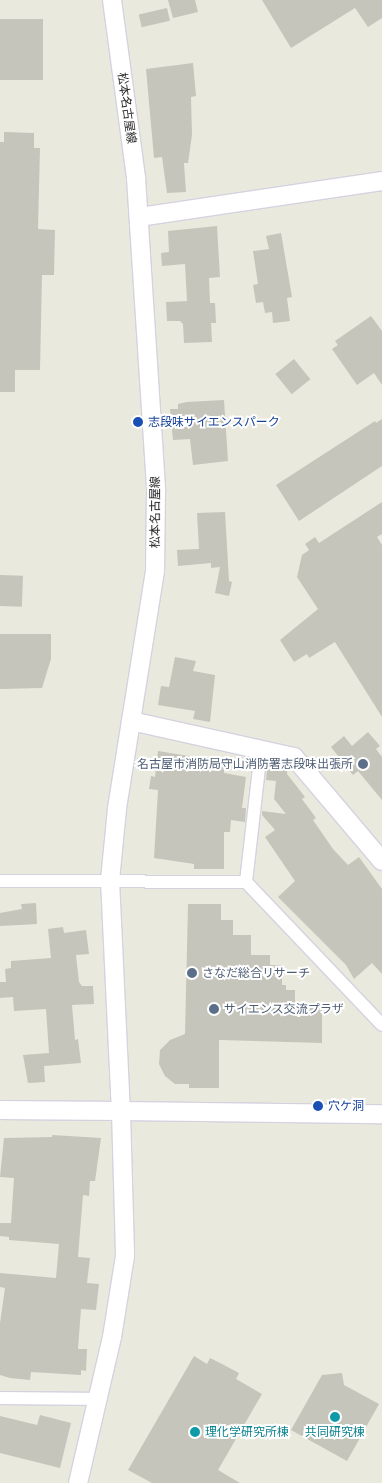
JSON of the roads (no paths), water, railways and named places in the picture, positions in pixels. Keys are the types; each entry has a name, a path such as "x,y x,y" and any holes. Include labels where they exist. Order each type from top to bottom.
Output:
{"street":[{"name":"松本名古屋線","path":"78,1483 99,1399 120,1298 125,1256 121,1111 110,880 117,808 150,605 156,533 156,491 139,217 112,0"},
{"path":"139,217 382,181"},
{"path":"131,721 294,757 382,861"},
{"path":"246,882 261,751"},
{"path":"0,881 246,882 382,1024"},
{"path":"0,1110 382,1114"},
{"path":"0,1398 99,1399"}],"place":[{"name":"志段味サイエンスパーク","path":"138,422"},
{"name":"名古屋市消防局守山消防署志段味出張所","path":"363,764"},
{"name":"さなだ総合リサーチ","path":"192,973"},
{"name":"サイエンス交流プラザ","path":"214,1009"},
{"name":"穴ケ洞","path":"318,1106"},
{"name":"共同研究棟","path":"335,1417"},
{"name":"理化学研究所棟","path":"195,1432"}]}
